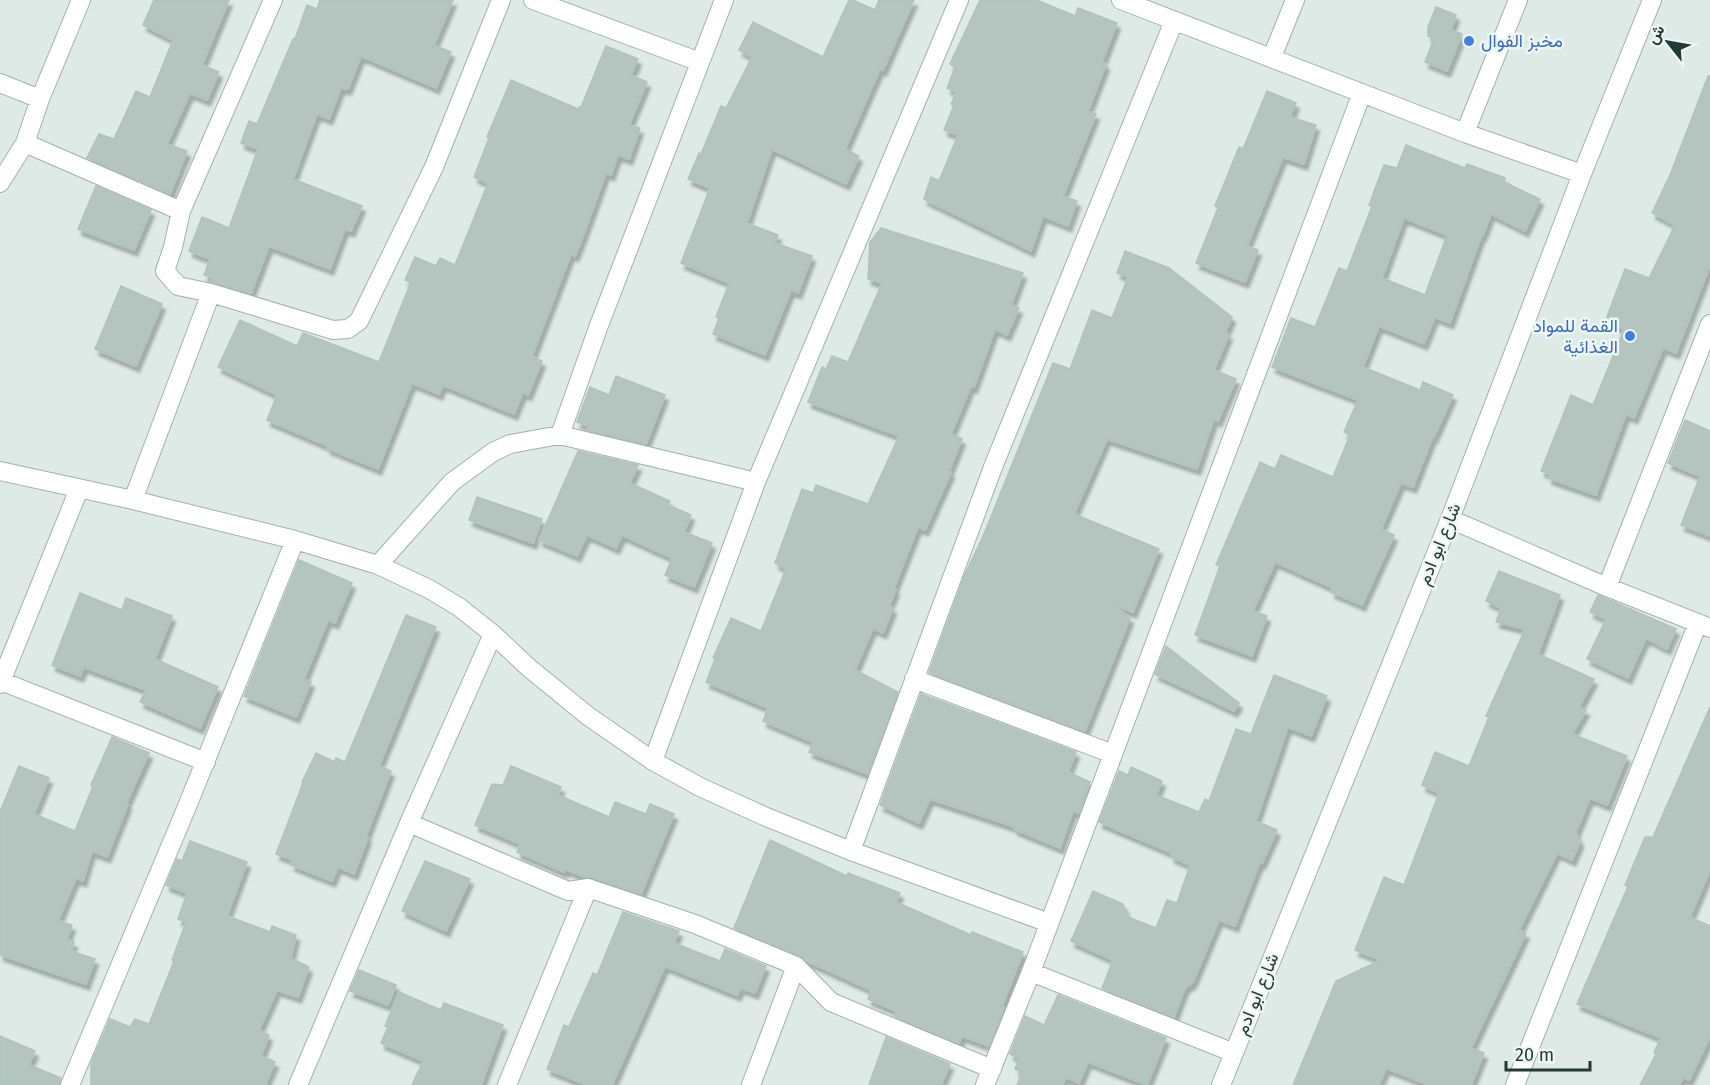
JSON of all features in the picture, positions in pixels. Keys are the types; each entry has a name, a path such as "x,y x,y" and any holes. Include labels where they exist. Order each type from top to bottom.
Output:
{"street":[{"path":"0,183 25,143 40,99 81,0"},
{"path":"273,0 181,212 165,271 178,286 211,293 333,330 348,329 359,321 434,166 501,0"},
{"path":"533,0 700,62"},
{"path":"560,435 598,328 724,0"},
{"path":"653,761 756,482 959,0"},
{"path":"1121,0 1465,133 1582,174"},
{"path":"1272,57 1295,0"},
{"path":"1465,133 1518,0"},
{"name":"شارع ابو ادم","path":"1221,1085 1450,519 1582,174 1652,0"},
{"path":"850,851 993,467 1174,21"},
{"path":"0,83 40,99"},
{"path":"409,823 568,891 588,888 695,924 796,966 831,1002 989,1077 1362,93"},
{"path":"25,143 181,212"},
{"path":"133,500 211,293"},
{"path":"1607,587 1710,324"},
{"path":"378,565 452,482 493,452 510,444 560,435 756,482"},
{"path":"0,471 133,500 295,540 378,565 429,589 459,607 588,716 653,761 700,787 850,851 1049,922"},
{"path":"79,489 1,682 206,762"},
{"path":"1450,519 1704,626 1515,1085"},
{"path":"70,1085 206,762 295,540"},
{"path":"298,1085 409,823 493,634"},
{"path":"914,679 1113,754"},
{"path":"507,1085 588,888"},
{"path":"751,1085 796,966"},
{"path":"1030,972 1234,1053"}],"building":[{"path":"154,0 229,0 202,65 219,72 207,100 190,93 167,144 187,151 170,194 87,158 99,134 114,139 136,91 150,97 173,40 143,25"},
{"path":"320,0 453,0 434,45 451,52 436,88 361,56 348,89 341,88 329,119 317,114 293,179 362,206 351,231 345,229 330,269 269,246 251,293 212,282 213,278 204,275 210,259 189,251 202,217 229,228 258,149 241,143 249,121 257,124 293,39 295,39 307,5 317,9"},
{"path":"849,0 875,10 879,0 914,0 883,70 880,69 845,149 859,156 846,184 772,149 747,223 778,235 775,243 812,256 798,293 791,290 765,355 713,334 719,318 716,317 729,283 681,263 710,188 688,179 721,106 726,108 752,57 739,50 753,22 823,57"},
{"path":"980,0 1037,0 1075,16 1078,8 1117,23 1102,62 1106,64 1088,111 1096,114 1063,196 1077,201 1068,226 1043,216 1031,251 924,199 931,177 939,181 958,135 944,130 954,105 951,104 956,92 947,88 955,67 950,64"},
{"path":"1436,7 1456,15 1451,30 1462,34 1447,71 1425,62 1434,38 1428,36 1428,27"},
{"path":"606,46 638,59 631,75 647,82 629,125 640,128 629,159 618,155 611,175 606,173 575,256 571,254 532,356 542,361 528,395 523,392 514,414 443,385 439,394 412,383 378,469 267,420 277,395 218,367 240,320 297,346 303,333 379,362 411,282 405,280 415,257 436,266 440,258 455,265 488,183 474,177 489,138 487,137 511,80 578,109 581,107"},
{"path":"1708,76 1710,76 1710,265 1676,353 1663,348 1634,418 1626,414 1596,495 1548,478 1550,474 1541,471 1571,395 1593,405 1624,329 1605,322 1625,269 1649,278 1675,225 1652,213 1670,175"},
{"path":"1267,91 1296,103 1290,117 1316,125 1304,164 1283,157 1247,246 1258,250 1245,282 1196,263 1218,208 1215,206 1239,147 1243,149"},
{"path":"1406,145 1465,168 1467,164 1505,178 1504,182 1540,199 1525,231 1491,214 1450,323 1435,317 1424,344 1379,326 1363,367 1420,390 1423,382 1453,395 1433,436 1413,487 1401,483 1381,529 1394,535 1362,605 1331,592 1333,588 1275,562 1253,611 1267,616 1252,656 1195,635 1220,566 1216,565 1260,462 1275,469 1281,455 1333,477 1350,435 1344,432 1358,400 1272,367 1291,318 1315,327 1339,268 1347,271 1372,206 1369,205 1384,165 1397,168","holes":["1404,218 1447,235 1425,295 1382,278"]},
{"path":"96,186 151,210 134,250 78,229"},
{"path":"881,228 1023,273 1011,305 1019,308 1007,335 995,329 974,387 971,386 951,434 962,439 949,471 951,472 925,530 918,527 894,588 896,589 889,606 893,608 883,633 873,628 855,670 898,692 868,774 809,752 813,742 763,721 768,708 706,682 715,659 713,658 731,618 761,631 786,569 775,563 802,489 813,493 816,485 868,504 899,436 808,402 822,367 826,369 832,356 848,362 882,283 868,279 870,242"},
{"path":"1125,251 1169,268 1232,317 1225,333 1229,334 1214,370 1236,379 1218,421 1214,419 1197,469 1107,439 1074,514 1159,549 1133,612 1113,605 1130,618 1085,731 929,673 965,574 984,534 1053,363 1070,369 1092,310 1112,318 1128,277 1117,273"},
{"path":"121,286 162,304 136,366 95,349"},
{"path":"616,376 665,395 646,444 587,430 589,426 577,422 590,387 609,395"},
{"path":"1685,420 1710,431 1710,536 1681,525 1700,476 1668,463"},
{"path":"578,451 638,465 630,483 670,501 668,505 691,515 684,532 712,543 694,587 665,575 672,558 622,535 616,548 587,535 577,556 539,540"},
{"path":"477,497 542,519 533,543 469,520"},
{"path":"299,560 352,583 335,623 328,620 304,679 311,682 296,717 244,696"},
{"path":"1499,571 1560,595 1538,654 1594,679 1579,707 1586,710 1572,734 1627,756 1607,805 1590,798 1576,832 1580,842 1572,860 1557,853 1519,930 1526,933 1471,1048 1484,1053 1471,1085 1429,1085 1386,1068 1379,1085 1293,1085 1336,981 1381,960 1355,950 1384,877 1404,885 1439,793 1422,785 1435,752 1469,766 1489,717 1486,716 1525,629 1496,622 1501,608 1486,601"},
{"path":"80,593 122,610 126,598 172,616 155,659 218,687 200,728 140,702 146,690 84,667 80,676 52,665"},
{"path":"1598,595 1676,629 1667,649 1646,638 1628,678 1587,659 1606,619 1590,612"},
{"path":"406,615 436,627 379,766 391,771 354,874 338,867 332,881 291,865 293,860 276,854 302,782 316,753 335,762 336,758 345,762"},
{"path":"1166,646 1239,703 1234,711 1155,674"},
{"path":"1274,675 1327,696 1311,736 1288,727 1256,821 1277,830 1262,863 1260,862 1235,926 1219,920 1193,982 1185,988 1174,1017 1102,988 1113,960 1071,941 1093,891 1123,904 1128,917 1156,928 1167,900 1177,903 1190,865 1171,857 1172,853 1099,822 1119,771 1128,775 1131,767 1162,781 1156,795 1199,812 1205,799 1209,801 1236,729 1251,734"},
{"path":"921,694 1076,752 1068,772 1090,782 1079,813 1073,811 1060,848 1014,829 1015,827 930,799 919,823 880,805"},
{"path":"1710,707 1710,870 1690,917 1710,926 1710,1037 1689,1080 1683,1077 1679,1085 1640,1085 1656,1054 1654,1052 1661,1038 1577,1004 1628,886 1625,885 1645,837 1653,837"},
{"path":"112,737 149,753 126,804 128,804 107,857 92,851 83,881 76,878 58,921 72,925 67,939 74,942 71,951 95,959 86,984 0,955 0,812 19,766 49,778 34,814 75,831 93,786 91,785"},
{"path":"511,766 561,787 558,795 609,817 615,802 646,814 650,804 674,814 641,894 565,869 564,872 517,852 520,844 475,825 492,784 503,785"},
{"path":"770,840 847,876 848,873 900,893 896,902 971,935 972,932 1023,952 989,1046 962,1036 959,1043 894,1016 896,1011 868,999 871,990 734,928"},
{"path":"190,841 247,862 227,916 270,932 272,926 296,935 291,958 309,967 298,997 277,990 259,1030 269,1035 261,1056 275,1062 265,1085 91,1085 91,1064 110,1019 130,1027 135,1019 149,1024 174,961 172,960 186,922 178,919 187,893 166,885 177,859 182,861"},
{"path":"425,861 470,879 446,931 402,911"},
{"path":"623,912 679,931 674,943 720,961 725,949 766,966 755,993 741,988 737,995 665,966 612,1085 587,1085 547,1069 564,1025 569,1027 593,973 597,975"},
{"path":"359,970 396,985 388,1005 350,991"},
{"path":"399,992 441,1010 444,1003 503,1025 481,1085 412,1085 423,1061 381,1043 388,1027 385,1026"},
{"path":"1058,995 1166,1038 1147,1085 1088,1062 1079,1083 1066,1077 1062,1085 1017,1085 1022,1072 1015,1069 1019,1058 1010,1054 1025,1016 1044,1025"},
{"path":"0,1036 35,1051 29,1065 61,1078 59,1085 0,1085"},
{"path":"886,1037 950,1064 941,1085 869,1085"}],"place":[{"name":"مخبز الفوال","path":"1469,41"},
{"name":"القمة للمواد الغذائية","path":"1630,336"}]}
